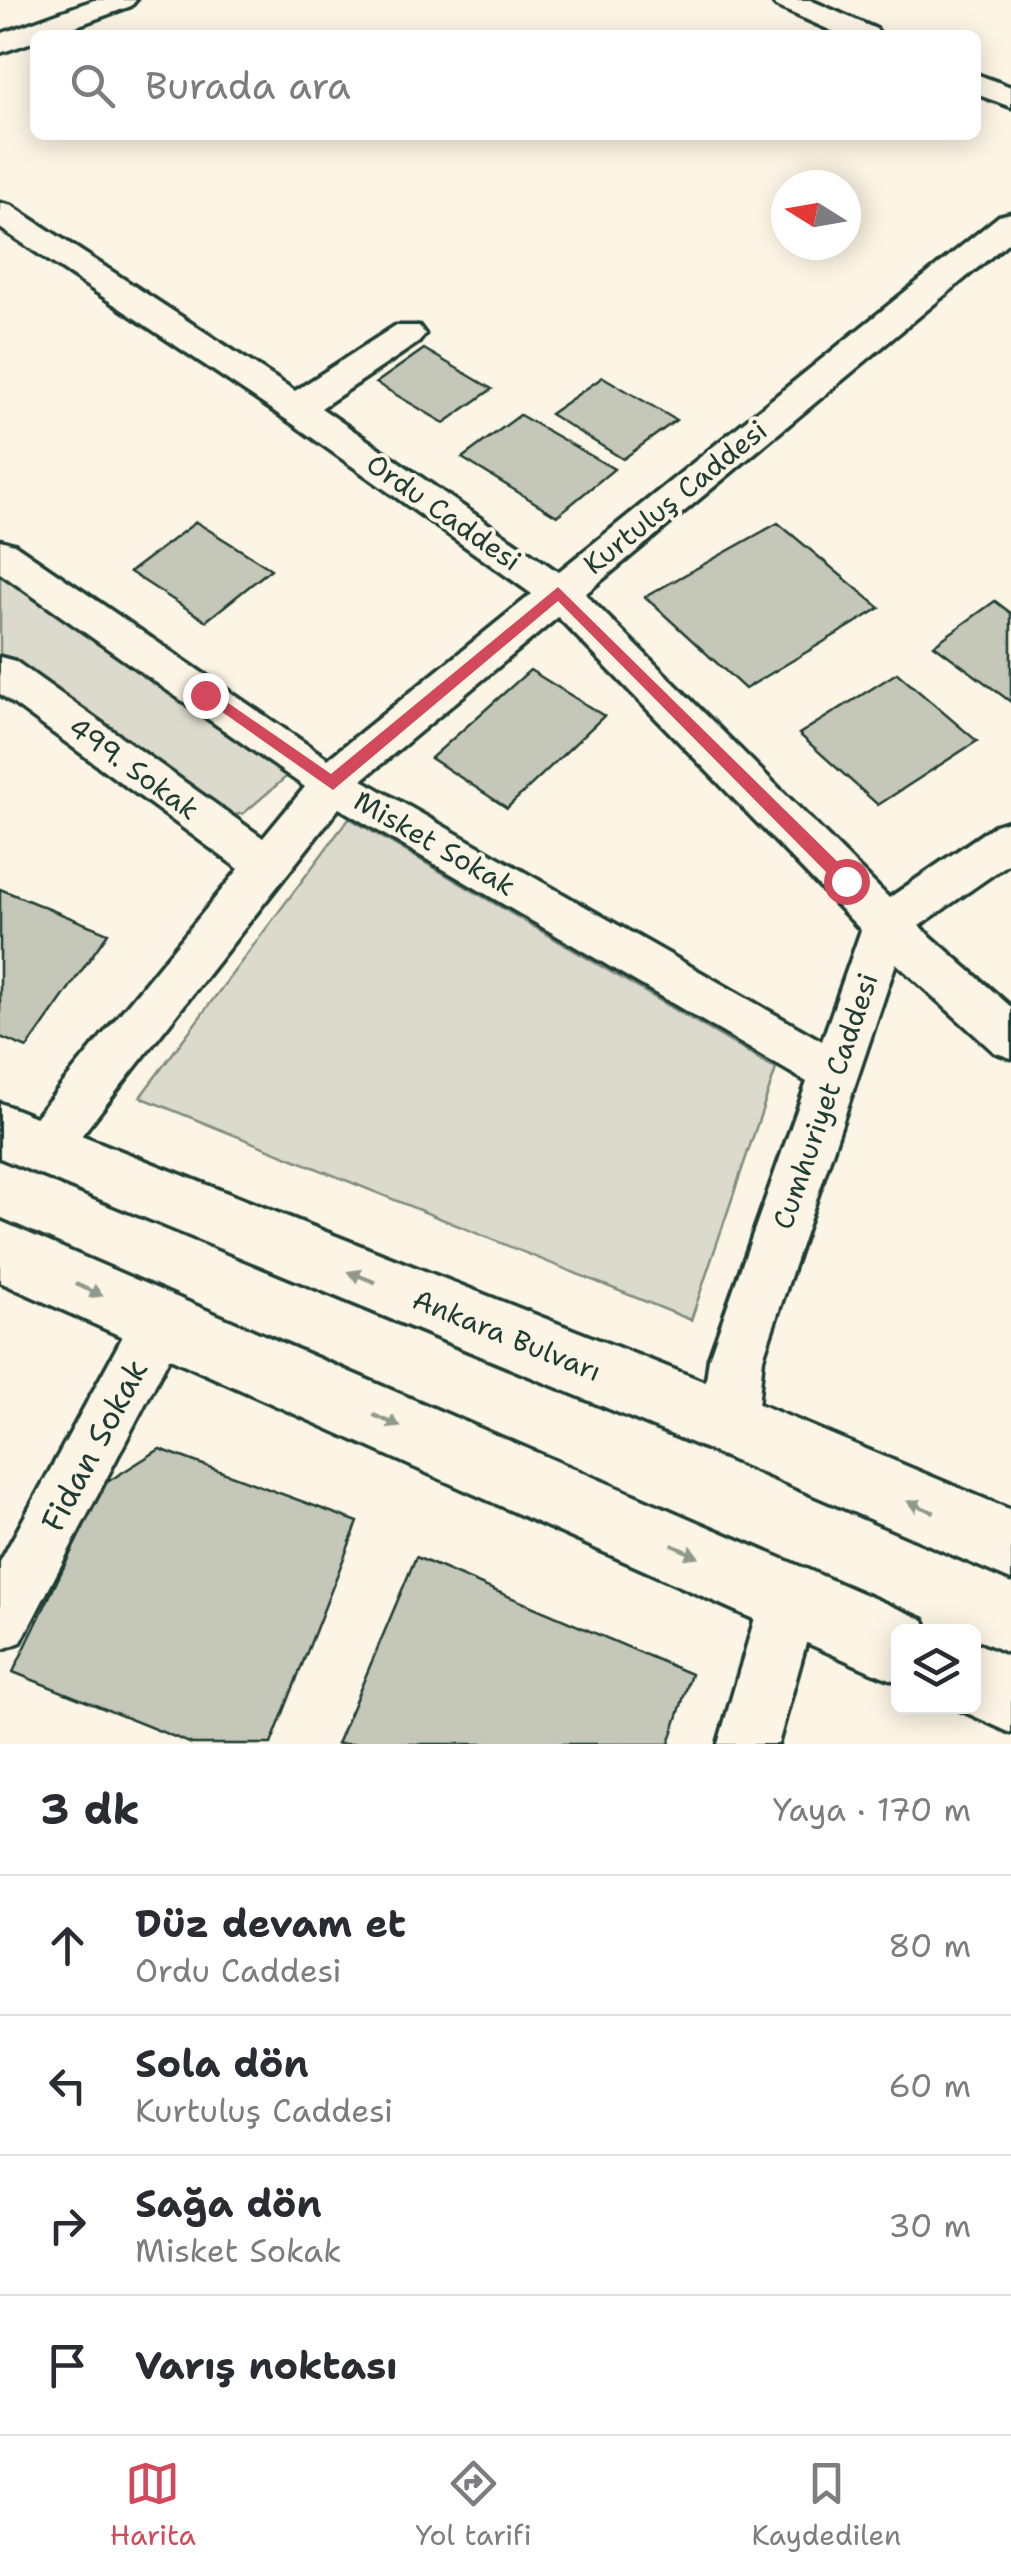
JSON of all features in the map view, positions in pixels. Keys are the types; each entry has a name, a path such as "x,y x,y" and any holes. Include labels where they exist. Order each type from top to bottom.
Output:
{"main road":[{"name":"Ankara Bulvarı","path":"20,1139 728,1424 1011,1545"},
{"path":"0,1251 891,1643"},
{"path":"981,1682 1011,1696"}],"street":[{"path":"38,30 121,0"},
{"path":"786,0 855,30"},
{"path":"0,44 30,33"},
{"path":"981,85 1011,98"},
{"name":"Ordu Caddesi","path":"0,213 295,408 558,592 886,926 1011,1037"},
{"name":"Kurtuluş Caddesi","path":"20,1139 267,865 344,770 1011,223"},
{"path":"295,408 406,334"},
{"name":"Misket Sokak","path":"0,554 333,784 835,1073"},
{"name":"499. Sokak","path":"0,672 267,865"},
{"path":"886,926 1011,838"},
{"name":"Cumhuriyet Caddesi","path":"728,1424 736,1358 886,926"},
{"name":"Fidan Sokak","path":"0,1621 160,1322"},
{"path":"748,1744 790,1597"}],"shaded area":[{"path":"0,566 292,772 244,813 222,818 0,655"},
{"path":"349,818 776,1069 691,1320 140,1097"}],"building":[{"path":"424,349 492,389 444,423 376,383"},
{"path":"603,377 676,420 623,459 550,414"},
{"path":"520,415 614,469 557,516 462,458"},
{"path":"196,522 271,569 206,621 130,572"},
{"path":"778,523 880,608 745,689 645,597"},
{"path":"995,601 1011,613 1011,702 934,645"},
{"path":"530,670 604,716 507,808 431,758"},
{"path":"897,673 977,741 878,805 799,734"},
{"path":"0,889 108,933 27,1048 0,1037"},
{"path":"160,1449 358,1522 271,1744 192,1744 13,1672 104,1484"},
{"path":"416,1557 691,1674 669,1744 337,1744"}],"route":[{"path":"205,695 333,784 344,770 558,592 846,881"}]}
